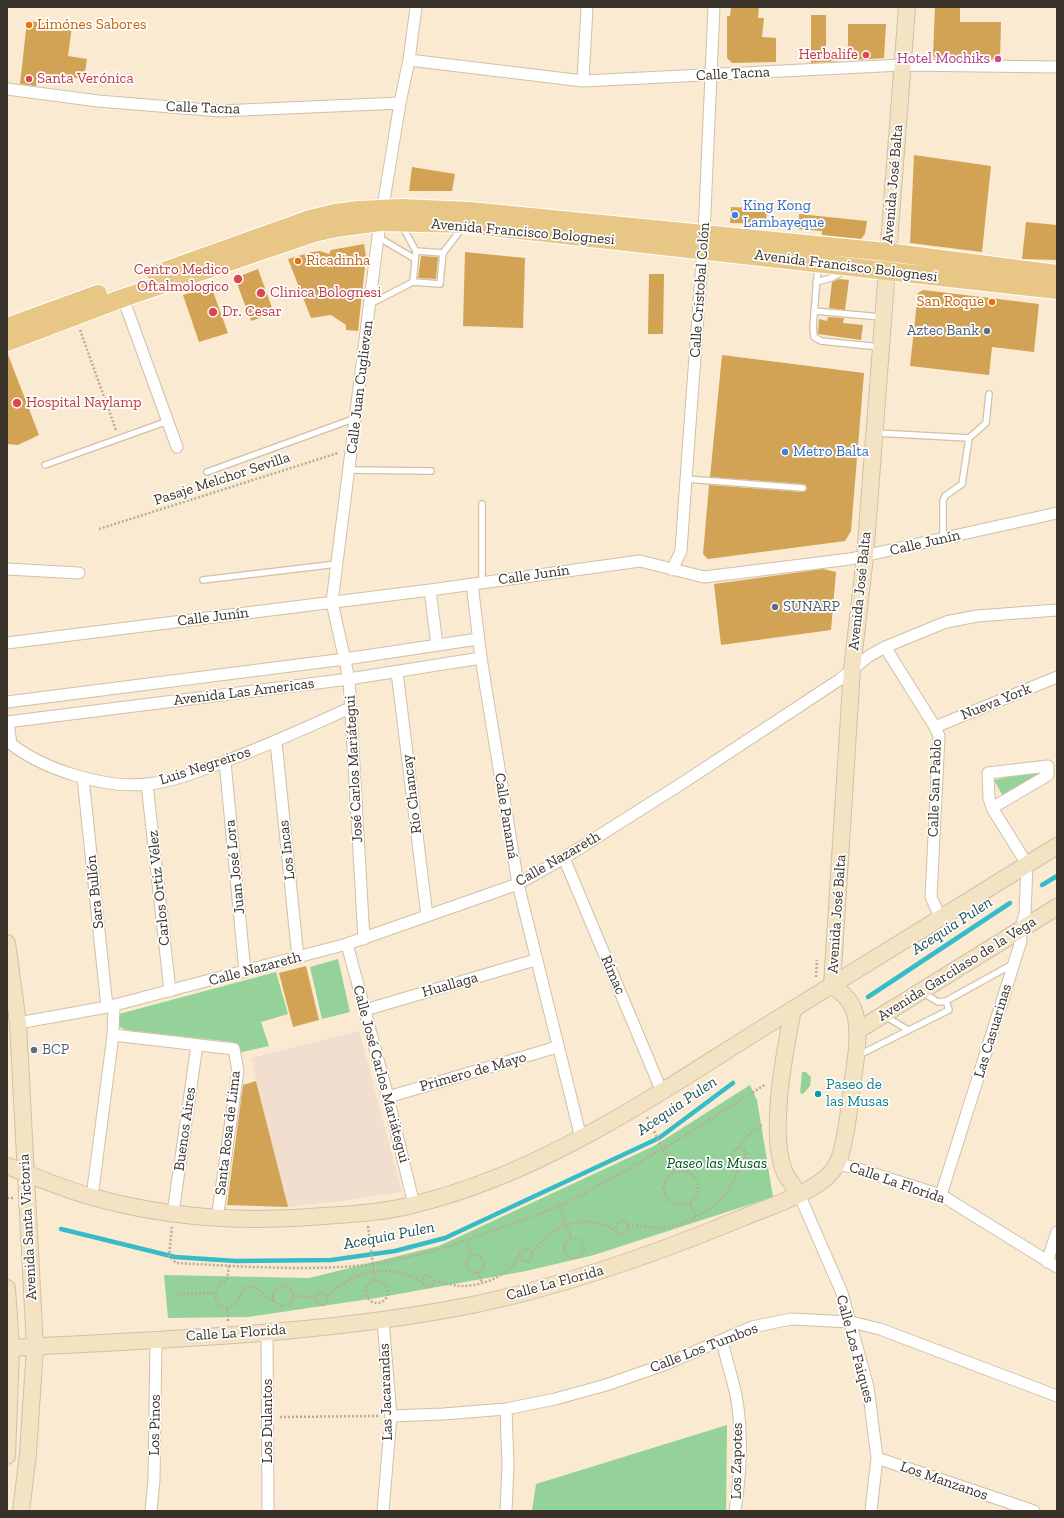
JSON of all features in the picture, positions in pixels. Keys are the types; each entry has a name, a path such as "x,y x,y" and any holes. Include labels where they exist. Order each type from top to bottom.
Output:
{"main road":[{"name":"Avenida Francisco Bolognesi","path":"7,342 123,298 314,233 357,224 470,211 703,241 818,263 1057,290"},
{"name":"Avenida Francisco Bolognesi","path":"7,327 310,219 336,213 381,222 465,224 703,241 887,252 1057,274"}],"street":[{"name":"Calle Juan Cuglievan","path":"332,602 381,222 400,103 409,60 416,7"},
{"path":"584,81 587,7"},
{"name":"Calle Cristobal Colón","path":"672,570 681,552 703,241 714,7"},
{"name":"Avenida José Balta","path":"837,1164 849,1112 857,1031 855,1012 852,1004 844,993 832,985 852,668 864,557 907,7"},
{"name":"Calle Tacna","path":"409,60 584,81 902,65 1057,67"},
{"name":"Calle Tacna","path":"7,89 98,102 220,111 400,103"},
{"path":"123,298 177,447"},
{"name":"Calle Junín","path":"7,644 430,590 640,561 704,577 864,557 1057,514"},
{"path":"7,569 78,573"},
{"name":"Calle Panamá","path":"477,583 478,640 518,884 557,1047 581,1138"},
{"path":"430,590 437,645"},
{"name":"José Carlos Mariátegui","path":"332,602 349,679 364,939"},
{"name":"Calle Nazareth","path":"18,1023 110,1006 298,958 364,939 518,884 564,858 691,777 839,680 852,668 885,647 946,622 977,616 1057,610"},
{"name":"Avenida Las Americas","path":"7,702 345,659 478,640"},
{"name":"Calle San Pablo","path":"885,647 936,727 939,736 931,897 941,918"},
{"name":"Avenida Las Americas","path":"8,722 349,679 481,658"},
{"name":"Río Chancay","path":"397,672 427,916"},
{"name":"Nueva York","path":"936,727 1057,677"},
{"name":"Luis Negreiros","path":"8,722 11,744 24,754 47,765 84,778 112,782 147,784 175,779 225,762 276,742 350,708"},
{"name":"Los Incas","path":"276,742 298,958"},
{"name":"Juan José Lora","path":"225,762 245,972"},
{"path":"992,808 1048,775 1048,766 988,773 989,798 992,808 1027,864"},
{"name":"Sara Bullón","path":"84,778 113,1035 92,1197"},
{"name":"Carlos Ortiz Vélez","path":"147,784 170,991"},
{"path":"7,1166 55,1186 92,1197 173,1213 217,1219 281,1220 346,1215 414,1205 461,1190 512,1170 581,1138 662,1092 793,1009 1057,846"},
{"name":"Rímac","path":"564,858 662,1092"},
{"name":"Las Casuarinas","path":"941,1195 1021,941 1020,930 1025,914 1027,864"},
{"name":"Avenida Garcilaso de la Vega","path":"857,1031 1057,907"},
{"name":"Calle José Carlos Mariátegui","path":"347,944 388,1097 414,1205"},
{"name":"Avenida Santa Victoria","path":"8,951 18,1023 35,1347 28,1454 21,1511"},
{"name":"Huallaga","path":"365,1010 536,960"},
{"path":"793,1009 782,1074 779,1118 780,1155 786,1173 799,1194"},
{"name":"Santa Rosa de Lima","path":"113,1035 234,1049 238,1071 217,1219"},
{"name":"Buenos Aires","path":"173,1213 197,1045"},
{"name":"Primero de Mayo","path":"388,1097 557,1047"},
{"name":"Calle La Florida","path":"9,1348 228,1334 383,1320 473,1304 542,1288 587,1275 705,1234 799,1194 822,1180 837,1164 852,1167 941,1195 1052,1265"},
{"name":"Calle Los Faiques","path":"799,1194 842,1293 868,1386 877,1458 871,1511"},
{"path":"1052,1265 1057,1232"},
{"name":"Avenida Santa Victoria","path":"7,1288 9,1348 7,1456"},
{"name":"Calle Los Tumbos","path":"391,1416 506,1409 555,1399 606,1385 666,1364 752,1327 792,1319 851,1322 880,1329 1057,1396"},
{"name":"Las Jacarandas","path":"383,1320 391,1416 383,1511"},
{"name":"Los Dulantos","path":"267,1331 269,1418 268,1511"},
{"name":"Los Pinos","path":"151,1511 154,1480 156,1339"},
{"name":"Los Zapotes","path":"722,1341 736,1394 741,1437 740,1485 735,1511"},
{"path":"506,1409 508,1465 506,1511"},
{"name":"Los Manzanos","path":"877,1458 1034,1511"}],"lane":[{"path":"381,222 415,259"},
{"path":"400,222 416,251 413,282"},
{"path":"370,304 413,282 440,284 443,253 465,224"},
{"path":"416,251 443,253"},
{"path":"818,263 814,311 814,336 821,342 880,347"},
{"path":"816,282 831,278 850,266"},
{"path":"814,311 883,317"},
{"path":"944,539 942,501 945,496 962,484 969,438 986,423 989,394"},
{"path":"207,472 356,418"},
{"path":"45,465 168,421"},
{"path":"874,433 969,438"},
{"path":"349,470 431,471"},
{"path":"686,479 803,488"},
{"path":"477,583 482,504"},
{"path":"203,580 337,564"},
{"path":"922,992 938,1002 946,1001 1014,963"},
{"path":"855,1057 949,1010 946,1001"},
{"path":"883,1015 908,1030"}],"path":[{"path":"75,316 119,438"},
{"name":"Pasaje Melchor Sevilla","path":"99,529 352,449"},
{"path":"173,1213 169,1256 176,1263 323,1267 373,1262 426,1253 467,1241 540,1214 582,1194 663,1149 782,1074"},
{"path":"739,1162 732,1156 734,1151 757,1127 779,1118"},
{"path":"654,1132 674,1172"},
{"path":"616,1230 618,1222 623,1221 628,1224 663,1227 680,1224 696,1217 722,1197 730,1186 739,1162 744,1160 746,1152 742,1148 737,1148"},
{"path":"684,1171 692,1174 698,1182 699,1190 696,1199 688,1205 679,1206 670,1202 665,1195 664,1186 667,1178 674,1172 684,1171"},
{"path":"559,1205 571,1239"},
{"path":"520,1255 521,1260 525,1262 530,1261 532,1258 532,1253 544,1238 566,1224 593,1222 624,1234 627,1231 628,1224"},
{"path":"578,1238 584,1244 582,1253 575,1257 571,1257 565,1251 566,1242 571,1239 578,1238"},
{"path":"467,1241 471,1255"},
{"path":"370,1244 375,1282"},
{"path":"421,1281 425,1275 430,1275 434,1281 459,1286 486,1282 504,1273 520,1255 521,1251 525,1249 530,1250 532,1253"},
{"path":"471,1255 476,1255 483,1260 484,1265 478,1272 474,1273 466,1267 467,1258 471,1255"},
{"path":"229,1265 227,1280 221,1283 214,1293 214,1299 218,1304 228,1309 234,1307 245,1288 251,1286 258,1288 267,1299 274,1301"},
{"path":"315,1297 319,1304 324,1305 327,1302 328,1296 351,1279 374,1271 388,1270 403,1273 421,1281 422,1285 430,1287 434,1281"},
{"path":"375,1282 384,1284 388,1291 386,1298 376,1303 370,1301 366,1294 367,1287 375,1282"},
{"path":"278,1287 288,1287 293,1296 292,1302 288,1305 277,1305 274,1301 272,1296 278,1287"},
{"path":"293,1296 315,1297 318,1293 322,1292 328,1296"},
{"path":"178,1294 214,1293"},
{"path":"228,1309 228,1334"},
{"path":"269,1418 391,1416"}],"shaded area":[{"path":"359,1031 402,1192 287,1207 251,1058"}],"green space":[{"path":"1033,772 1038,773 1039,776 1003,796 994,780"},
{"path":"338,959 350,1012 322,1019 310,967"},
{"path":"276,972 288,1014 261,1022 269,1046 238,1053 233,1042 126,1030 118,1026 119,1014"},
{"path":"802,1072 806,1072 811,1077 810,1086 803,1094 800,1093"},
{"name":"Paseo las Musas","path":"750,1085 757,1100 773,1197 594,1255 526,1271 376,1298 248,1317 168,1318 164,1275 309,1278 439,1246 654,1146"},
{"path":"727,1425 726,1511 532,1511 536,1484"}],"building":[{"path":"731,7 759,7 758,18 764,18 762,37 776,38 776,62 732,63 727,58 727,16 730,16"},
{"path":"935,7 960,7 960,22 1001,22 1000,59 935,58 933,55"},
{"path":"811,15 826,15 826,52 848,52 848,24 886,24 884,58 811,63"},
{"path":"27,21 72,26 68,56 87,59 84,79 38,73 36,86 20,84"},
{"path":"914,155 991,166 982,252 910,243"},
{"path":"412,167 455,174 452,191 409,191"},
{"path":"731,207 767,209 766,224 730,223"},
{"path":"799,214 867,221 865,234 861,239 822,235 822,231 798,229"},
{"path":"1026,222 1057,225 1057,260 1022,259"},
{"path":"364,244 366,257 358,331 346,330 346,325 331,315 311,318 288,259 320,251 329,254 331,250"},
{"path":"465,252 525,258 523,328 463,326"},
{"path":"421,256 438,257 436,279 418,278"},
{"path":"258,269 274,313 251,321 235,278"},
{"path":"649,274 664,274 663,334 648,334"},
{"path":"839,279 849,280 845,310 829,308 832,282"},
{"path":"211,286 228,333 199,342 183,295"},
{"path":"923,290 1039,304 1034,352 992,347 989,375 910,366 918,293"},
{"path":"828,317 844,318 843,323 863,325 861,340 818,334 819,319 827,321"},
{"name":"Hospital Naylamp","path":"7,352 39,435 18,445 7,444"},
{"name":"Metro Balta","path":"722,355 864,373 851,531 845,541 708,559 703,554 709,485 803,492 807,489 803,484 710,477"},
{"name":"SUNARP","path":"823,569 836,572 831,630 721,645 714,584"},
{"path":"306,966 319,1020 293,1027 279,973"},
{"path":"256,1081 288,1207 227,1205 243,1085"}],"waterway":[{"name":"Acequia Pulen","path":"1042,885 1057,876"},
{"name":"Acequia Pulen","path":"868,997 1010,903"},
{"name":"Acequia Pulen","path":"61,1229 175,1257 236,1261 331,1260 395,1251 445,1238 659,1138 733,1083"}],"place":[{"name":"Limónes Sabores","path":"29,25"},
{"name":"Herbalife","path":"866,55"},
{"name":"Hotel Mochiks","path":"998,59"},
{"name":"Santa Verónica","path":"29,79"},
{"name":"King Kong Lambayeque","path":"735,215"},
{"name":"Ricadinha","path":"298,261"},
{"name":"Centro Medico Oftalmologico","path":"238,279"},
{"name":"Clinica Bolognesi","path":"261,293"},
{"name":"San Roque","path":"992,302"},
{"name":"Dr. Cesar","path":"213,312"},
{"name":"Aztec Bank","path":"987,331"},
{"name":"Hospital Naylamp","path":"17,403"},
{"name":"Metro Balta","path":"785,452"},
{"name":"SUNARP","path":"775,607"},
{"name":"BCP","path":"34,1050"},
{"name":"Paseo de las Musas","path":"818,1094"}]}
